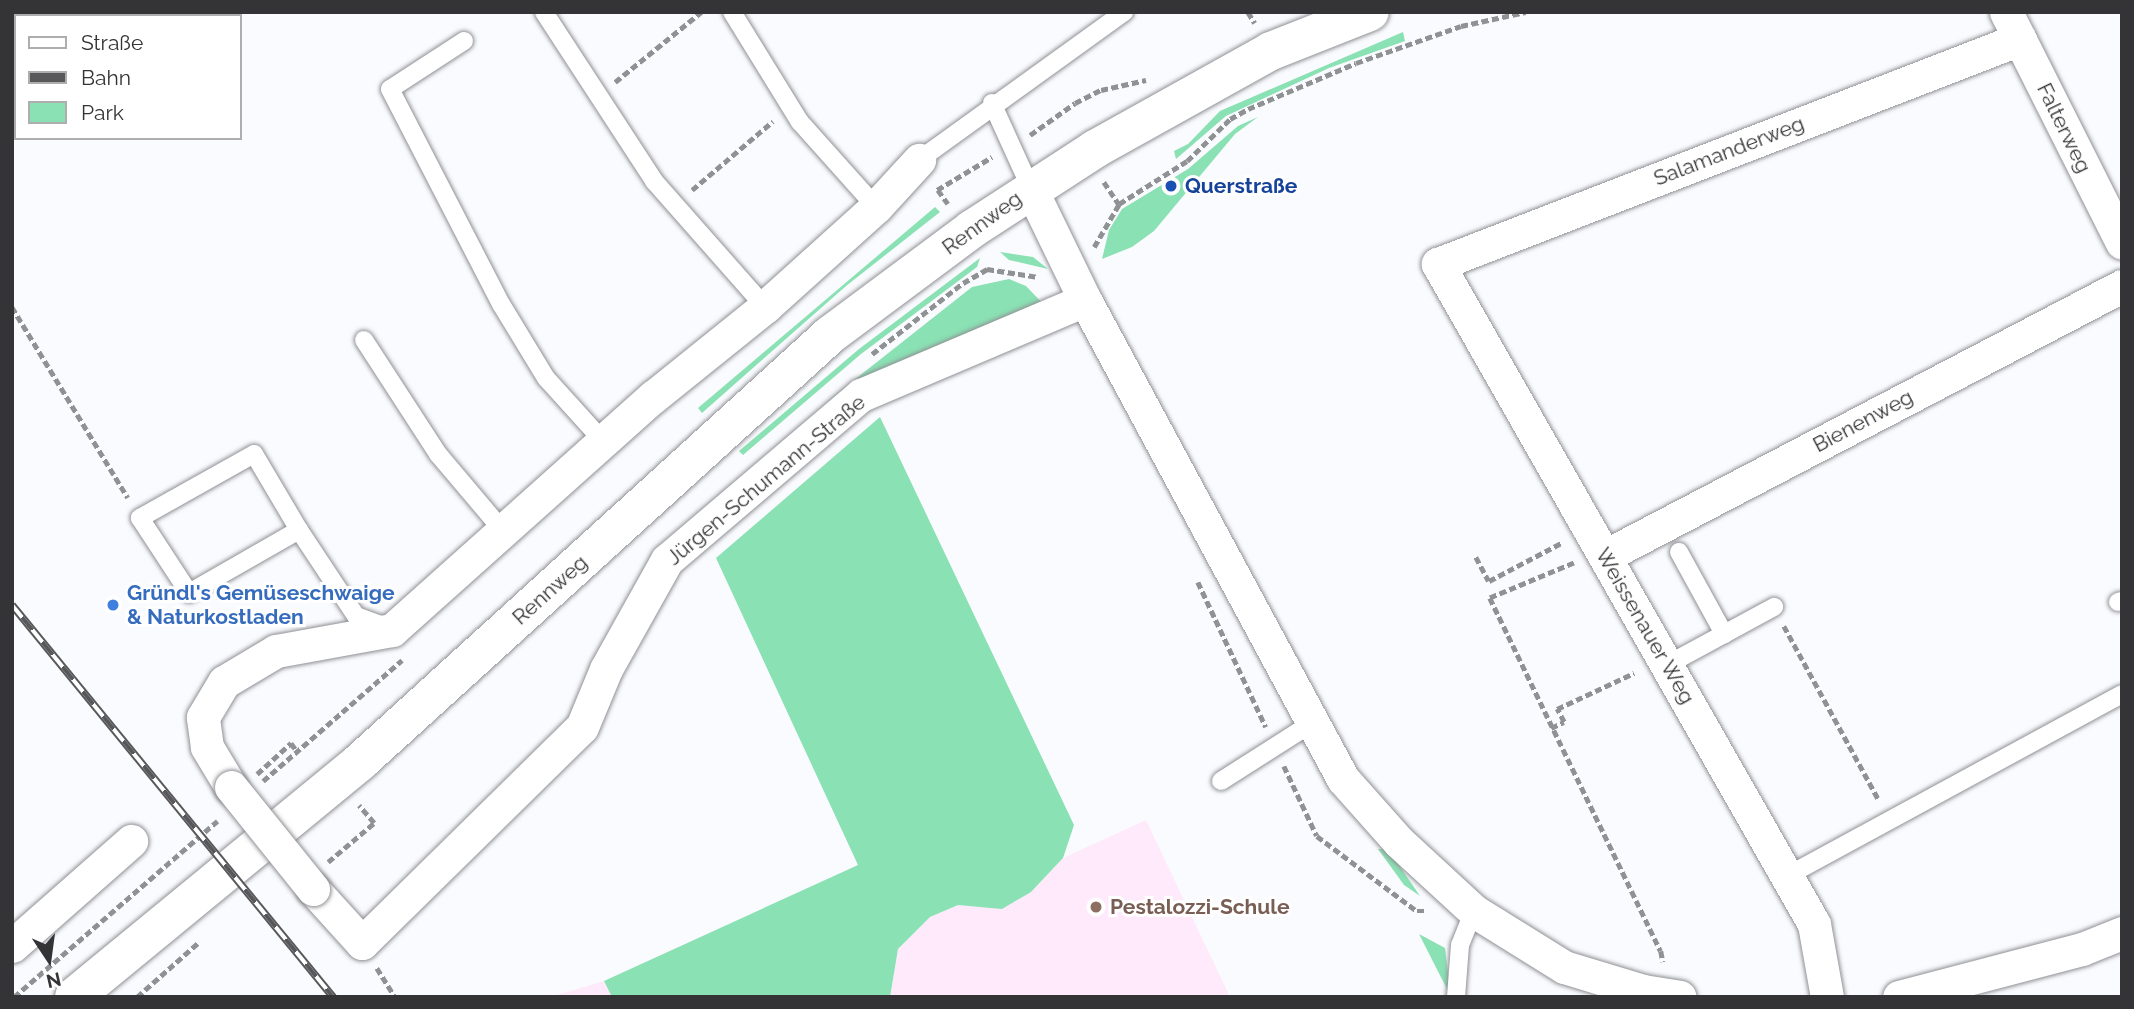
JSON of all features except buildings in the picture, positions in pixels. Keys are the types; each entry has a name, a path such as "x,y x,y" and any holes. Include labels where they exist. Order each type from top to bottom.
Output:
{"main road":[{"name":"Rennweg","path":"74,997 361,761 816,348 1031,189 1191,93 1271,51 1370,12"}],"street":[{"name":"Falterweg","path":"2013,26 2122,243"},
{"name":"Salamanderweg","path":"1438,264 2013,26"},
{"path":"310,885 236,795 207,747 203,717 224,681 276,651 398,644 503,531 603,441 765,307 876,207 919,160"},
{"path":"1031,189 1070,270 1074,304 1343,779 1398,842 1474,911 1564,967 1673,996"},
{"name":"Weissenauer Weg","path":"1438,264 1814,924 1827,997"},
{"name":"Bienenweg","path":"1597,542 2122,286"},
{"name":"Jürgen-Schumann-Straße","path":"310,885 362,943 582,727 606,669 667,560 861,395 1074,304"},
{"path":"12,946 131,841"},
{"path":"1899,997 1990,985 2122,933"}],"lane":[{"path":"544,12 654,181 765,307"},
{"path":"732,12 800,122 876,207"},
{"path":"919,160 992,103 1116,14"},
{"path":"464,41 390,89 501,304 546,378 603,441"},
{"name":"Rennweg","path":"992,103 1031,189"},
{"path":"364,340 438,454 503,531"},
{"path":"299,530 189,593 140,518 254,454 299,530 356,616 398,644"},
{"path":"1679,552 1724,634"},
{"path":"1667,665 1774,607"},
{"path":"1787,876 2122,694"},
{"path":"1221,781 1312,723"},
{"path":"1456,997 1460,945 1474,911"}],"path":[{"path":"598,96 701,12"},
{"path":"1070,270 1095,246 1119,204 1187,161 1230,119 1356,62 1461,26 1526,12"},
{"path":"1012,146 1101,90 1143,79 1191,93"},
{"path":"675,204 778,117"},
{"path":"870,356 963,283 987,269 1013,270 1048,281 1074,304"},
{"path":"12,307 140,518"},
{"path":"1476,557 1489,581 1597,542"},
{"path":"1597,542 1590,557 1490,598 1661,951 1673,996"},
{"path":"1197,580 1317,836 1417,911 1474,911"},
{"path":"1774,607 1890,820"},
{"path":"236,795 297,751 398,644"},
{"path":"1551,728 1564,722 1557,709 1629,675"},
{"path":"14,997 291,743 297,751"},
{"path":"346,810 365,793"},
{"path":"310,885 374,823 356,802"},
{"path":"137,997 207,935"}],"shaded area":[{"name":"Pestalozzi-Schule","path":"1146,820 1230,997 890,997 898,949 930,917 958,905 1002,908 1031,892 1063,858"},
{"path":"604,981 612,997 550,997"}],"green space":[{"path":"1403,32 1405,41 1329,68 1226,116 1176,159 1174,151 1188,144 1220,111"},
{"path":"1258,117 1235,134 1154,231 1132,247 1102,259 1109,230 1122,209 1188,169 1238,126"},
{"path":"935,207 940,212 846,286 702,413 698,408"},
{"path":"1000,252 1033,257 1048,269 1009,260"},
{"path":"980,258 977,267 861,354 743,455 739,451 859,349"},
{"path":"1009,279 1026,286 1049,310 884,376 683,528 839,392 972,287"},
{"path":"880,417 1074,825 1063,858 1031,892 1002,909 958,905 930,917 898,949 890,997 612,997 604,981 858,865 716,558"},
{"path":"1378,849 1388,849 1420,896 1404,885"},
{"path":"1419,934 1445,948 1451,997"}],"railway":[{"path":"12,605 333,997"}],"place":[{"name":"Querstraße","path":"1171,186"},
{"name":"Gründl's Gemüseschwaige & Naturkostladen","path":"113,605"},
{"name":"Pestalozzi-Schule","path":"1096,907"}]}
